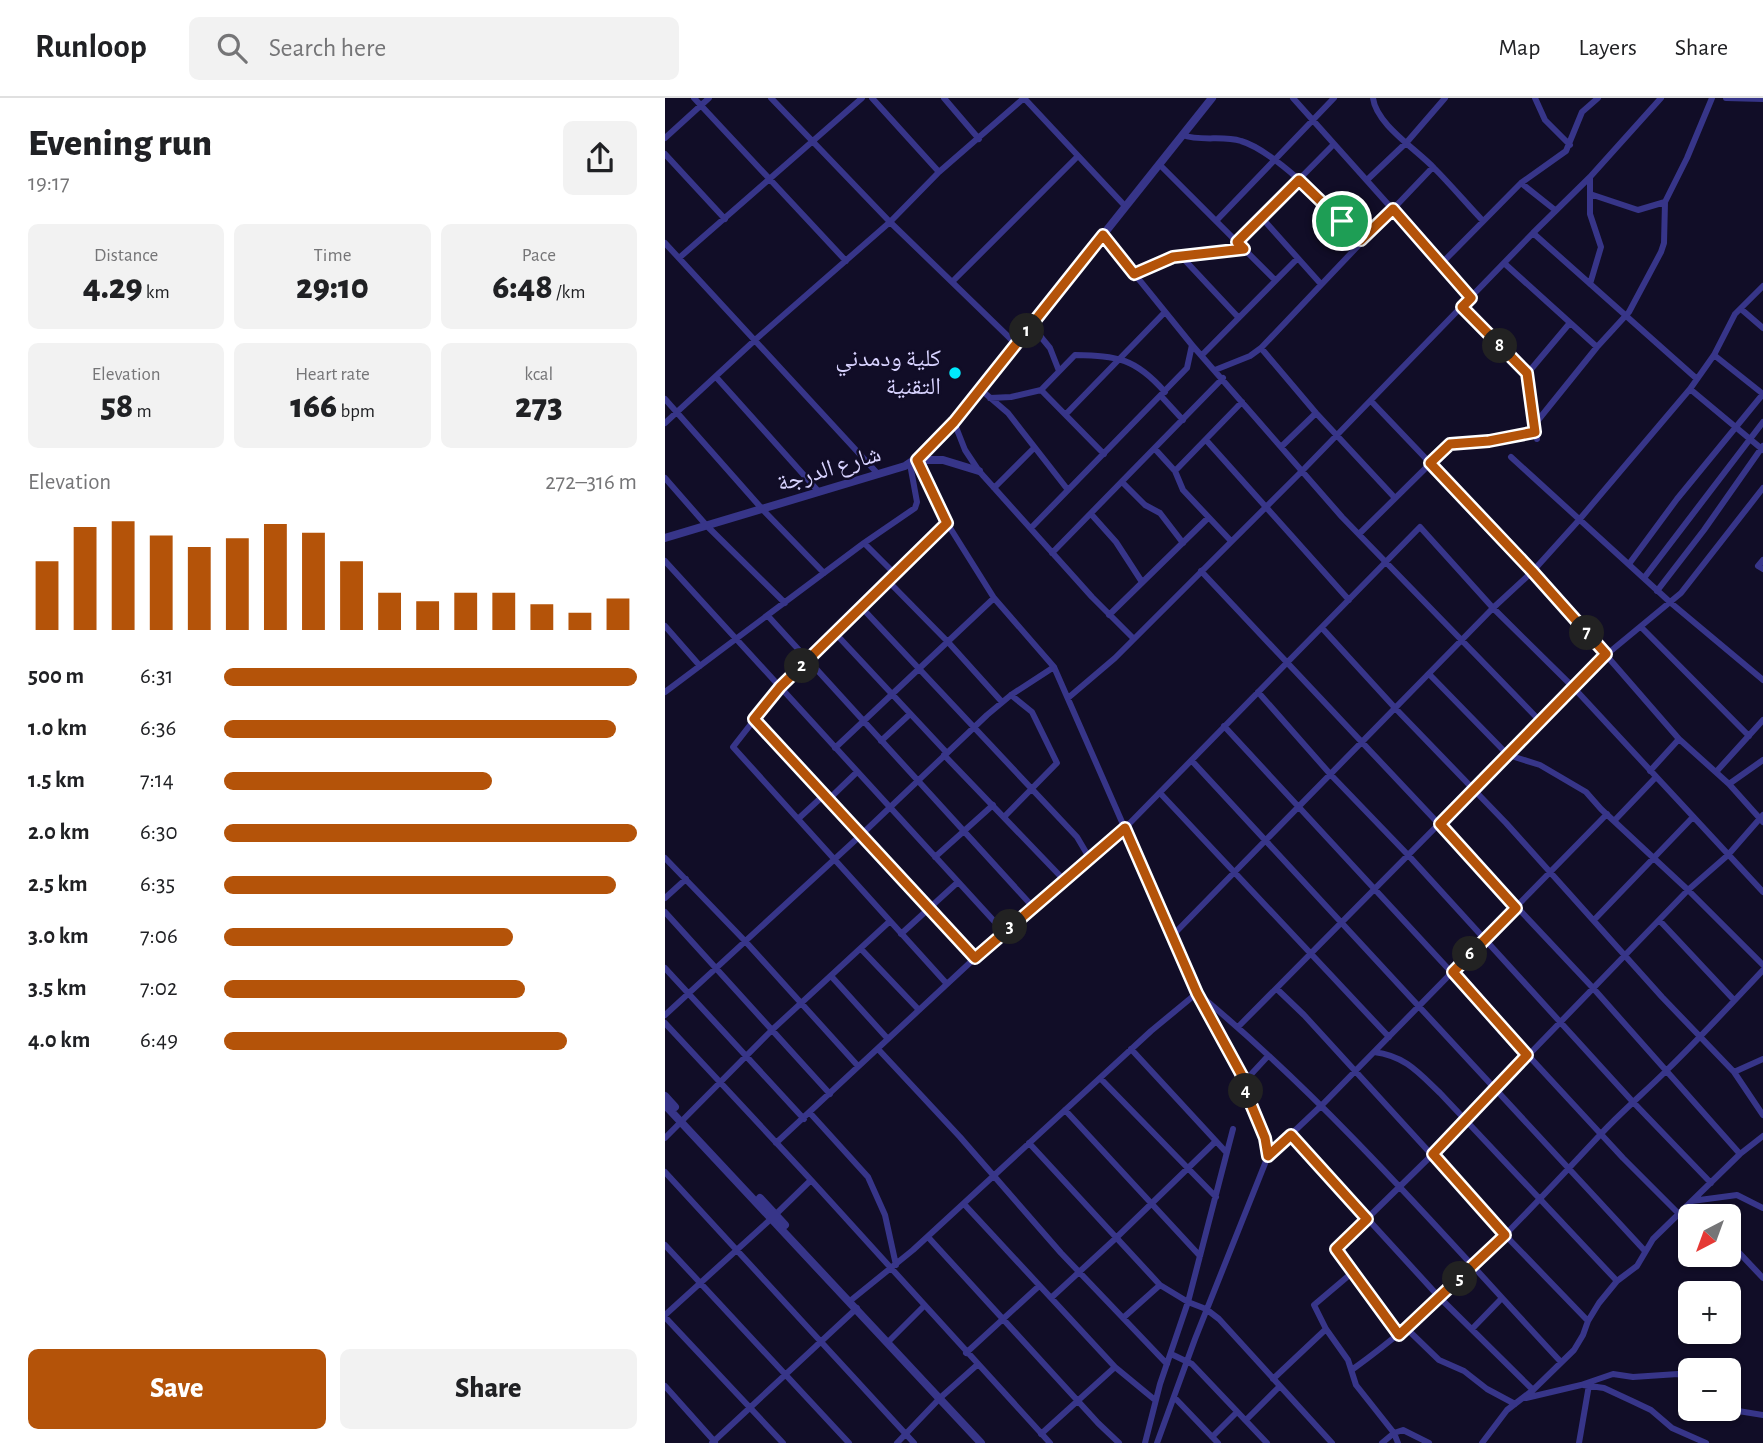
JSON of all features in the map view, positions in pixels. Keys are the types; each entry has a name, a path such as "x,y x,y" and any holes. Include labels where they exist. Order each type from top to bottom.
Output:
{"street":[{"path":"694,98 845,261"},
{"path":"665,138 709,98"},
{"path":"771,98 811,143 1016,344"},
{"path":"679,258 862,98"},
{"path":"872,98 939,172"},
{"path":"944,98 979,139"},
{"path":"665,423 890,222 939,172 1024,98 1125,206"},
{"name":"شارع الدرجة","path":"665,538 914,462 954,422 1212,98"},
{"path":"1293,98 1471,298"},
{"path":"1216,221 1334,98"},
{"path":"1373,98 1378,112 1399,137 1408,142 1483,221"},
{"path":"1367,180 1408,142 1445,98"},
{"path":"1535,98 1545,120 1570,145"},
{"path":"1441,264 1521,183 1561,155 1570,145 1582,112 1598,98"},
{"path":"1068,698 1134,639 1337,436 1504,262 1590,177 1661,98"},
{"path":"1359,534 1450,444 1498,440 1536,432 1597,347 1626,316 1661,252 1665,202 1712,98"},
{"path":"1726,98 1763,99"},
{"path":"1182,135 1197,139 1239,140 1257,148 1299,180 1361,240"},
{"path":"1237,242 1334,144"},
{"path":"665,154 725,219"},
{"path":"953,281 1078,156"},
{"path":"1159,164 1275,280"},
{"path":"1215,370 1250,356 1261,348 1433,167"},
{"path":"1590,177 1590,214 1601,247 1590,284"},
{"path":"1521,183 1555,210"},
{"path":"1590,194 1638,210 1665,202"},
{"path":"1262,218 1320,283"},
{"path":"1533,233 1697,379"},
{"path":"1103,235 1192,345 1359,534 1541,722"},
{"path":"665,243 878,474"},
{"path":"1134,274 1180,255 1244,249"},
{"path":"1180,255 1238,317"},
{"path":"1202,355 1297,258"},
{"path":"1504,262 1597,347"},
{"path":"1173,936 1579,520 1690,389 1714,355 1729,323 1763,286"},
{"path":"1462,307 1527,373 1536,432"},
{"path":"1741,309 1763,328"},
{"path":"1066,414 1164,312"},
{"path":"1527,373 1569,324"},
{"path":"1031,325 1050,348 1059,371"},
{"path":"1031,528 1187,368 1192,345"},
{"path":"1261,348 1316,413 1395,498"},
{"path":"990,398 1011,397 1041,390 1073,355 1118,357 1146,372 1183,420"},
{"path":"1629,564 1763,394 1714,355"},
{"path":"716,377 819,492"},
{"path":"1052,553 1223,378"},
{"path":"980,389 1008,413 1068,490"},
{"path":"1657,591 1762,449 1690,389"},
{"path":"1041,390 1104,454"},
{"path":"665,399 763,510 824,573"},
{"path":"1175,471 1242,401"},
{"path":"1371,401 1532,571 1679,739 1762,818 1728,855 1688,890 1433,1154 1336,1249 1399,1335"},
{"path":"1282,446 1316,413"},
{"path":"954,422 965,450 979,471 1134,639"},
{"path":"1644,579 1763,422"},
{"path":"1206,440 1349,600"},
{"path":"994,488 1034,449"},
{"path":"1154,449 1175,471 1182,490 1231,541"},
{"path":"1511,457 1657,591 1763,680"},
{"path":"914,462 943,460 979,471"},
{"path":"914,462 947,523 994,598 1054,667 1197,993 1245,1081"},
{"path":"665,692 915,508 917,502 914,462"},
{"path":"665,478 707,526 785,603"},
{"path":"1122,482 1145,506 1160,513 1183,543"},
{"path":"1238,1027 1278,990 1606,654 1671,603 1702,568 1763,488"},
{"path":"1091,514 1116,542 1142,582"},
{"path":"1109,615 1208,517"},
{"path":"947,523 780,687 733,747 947,984"},
{"path":"776,1143 975,958 1125,828 1420,527 1493,608 1574,688 1763,892"},
{"path":"864,543 897,575"},
{"path":"1763,560 1758,566 1763,569"},
{"path":"665,561 1004,932"},
{"path":"1201,571 1593,988 1741,1154"},
{"path":"889,582 1002,702"},
{"path":"835,748 994,598"},
{"path":"862,608 1077,837 1090,859"},
{"path":"768,616 1033,907"},
{"path":"665,626 700,666"},
{"path":"1641,627 1749,736"},
{"path":"1322,628 1734,1072 1763,1115"},
{"path":"835,633 1065,881"},
{"path":"665,1015 1002,702 1054,667"},
{"path":"1353,1369 1399,1335 1505,1235 1601,1134 1700,1037 1763,968 1592,796 1540,765 1508,755 1430,675"},
{"path":"1258,692 1331,775 1486,938 1633,1102 1711,1183"},
{"path":"1004,817 1057,765 1032,712 1011,695"},
{"path":"881,741 910,714"},
{"path":"754,719 975,958"},
{"path":"1716,772 1763,720"},
{"path":"1224,726 1527,1055 1678,1213"},
{"path":"1650,771 1679,739"},
{"path":"1729,784 1763,760"},
{"path":"1192,761 1645,1251"},
{"path":"798,819 857,772"},
{"path":"1615,820 1656,777"},
{"path":"1160,793 1389,1037"},
{"path":"935,857 993,805"},
{"path":"1233,1129 1188,1302 1145,1442 1156,1443 1206,1309 1268,1156 1355,1072 1607,814"},
{"path":"1594,920 1693,817"},
{"path":"665,858 745,941 858,1066"},
{"path":"665,898 685,879"},
{"path":"901,934 958,881"},
{"path":"665,912 829,1094"},
{"path":"1660,921 1734,1000"},
{"path":"665,1139 718,1082 889,922"},
{"path":"861,949 919,1010"},
{"path":"665,968 804,1119"},
{"path":"831,976 888,1039"},
{"path":"1278,990 1588,1321"},
{"path":"1197,993 1322,1105 1561,1362"},
{"path":"665,1386 714,1442 822,1342 854,1304 893,1267 1174,1010 1197,993"},
{"path":"665,1023 893,1267 924,1306 1050,1443"},
{"path":"878,1049 1079,1273 1167,1364"},
{"path":"1131,1049 1226,1152"},
{"path":"1374,1052 1390,1054 1413,1068 1617,1281"},
{"path":"1268,1056 1243,1085 1265,1138 1268,1156"},
{"path":"1734,1072 1763,1059"},
{"path":"1100,1078 1216,1197"},
{"path":"665,1096 683,1120 831,1276 841,1291 981,1443"},
{"path":"665,1105 683,1120"},
{"path":"1065,1110 1200,1256"},
{"path":"810,1113 868,1177 885,1215 893,1267"},
{"path":"1291,1135 1440,1298 1533,1390"},
{"path":"1689,1204 1763,1136"},
{"path":"1051,1298 1216,1141"},
{"path":"1029,1143 1160,1285 1188,1302 1206,1309 1219,1319 1332,1443"},
{"path":"665,1172 915,1443"},
{"path":"783,1443 665,1316 811,1180"},
{"path":"1692,1201 1737,1195 1763,1208"},
{"path":"964,1204 1115,1367 1156,1400"},
{"path":"1482,1443 1501,1417 1533,1390 1579,1342 1588,1321 1617,1281 1637,1266 1653,1239 1678,1215"},
{"path":"928,1237 1119,1443"},
{"path":"665,1245 849,1443"},
{"path":"1741,1255 1763,1278"},
{"path":"1353,1272 1314,1305 1326,1329 1353,1369 1356,1385 1394,1433 1398,1443"},
{"path":"1123,1318 1160,1285"},
{"path":"966,1353 1039,1286"},
{"path":"1472,1329 1502,1298"},
{"path":"888,1342 924,1306"},
{"path":"1406,1328 1434,1356 1515,1404"},
{"path":"1273,1379 1326,1329"},
{"path":"1171,1354 1187,1360 1267,1443"},
{"path":"897,1443 940,1398 977,1365"},
{"path":"1041,1434 1115,1367"},
{"path":"1524,1398 1585,1385 1613,1374 1643,1377 1678,1374"},
{"path":"1580,1443 1585,1385"},
{"path":"1585,1385 1604,1388 1651,1410 1672,1428 1706,1443"},
{"path":"1246,1420 1280,1386"},
{"path":"1174,1396 1218,1443"},
{"path":"1741,1411 1763,1415"},
{"path":"1212,1437 1237,1412"},
{"path":"1382,1443 1394,1433 1405,1430 1429,1443"}],"place":[{"name":"كلية ودمدني التقنية","path":"955,373"}],"route":[{"path":"1299,180 1342,221 1361,240 1393,209 1471,298 1462,307 1527,373 1535,432 1489,441 1450,444 1430,463 1606,654 1440,824 1516,908 1453,972 1527,1055 1433,1154 1505,1235 1399,1335 1336,1249 1367,1219 1291,1135 1268,1156 1265,1138 1243,1085 1245,1081 1197,993 1125,828 975,958 754,719 780,687 947,523 917,460 954,422 1103,235 1134,274 1180,255 1244,249 1237,242 1299,180"}]}
